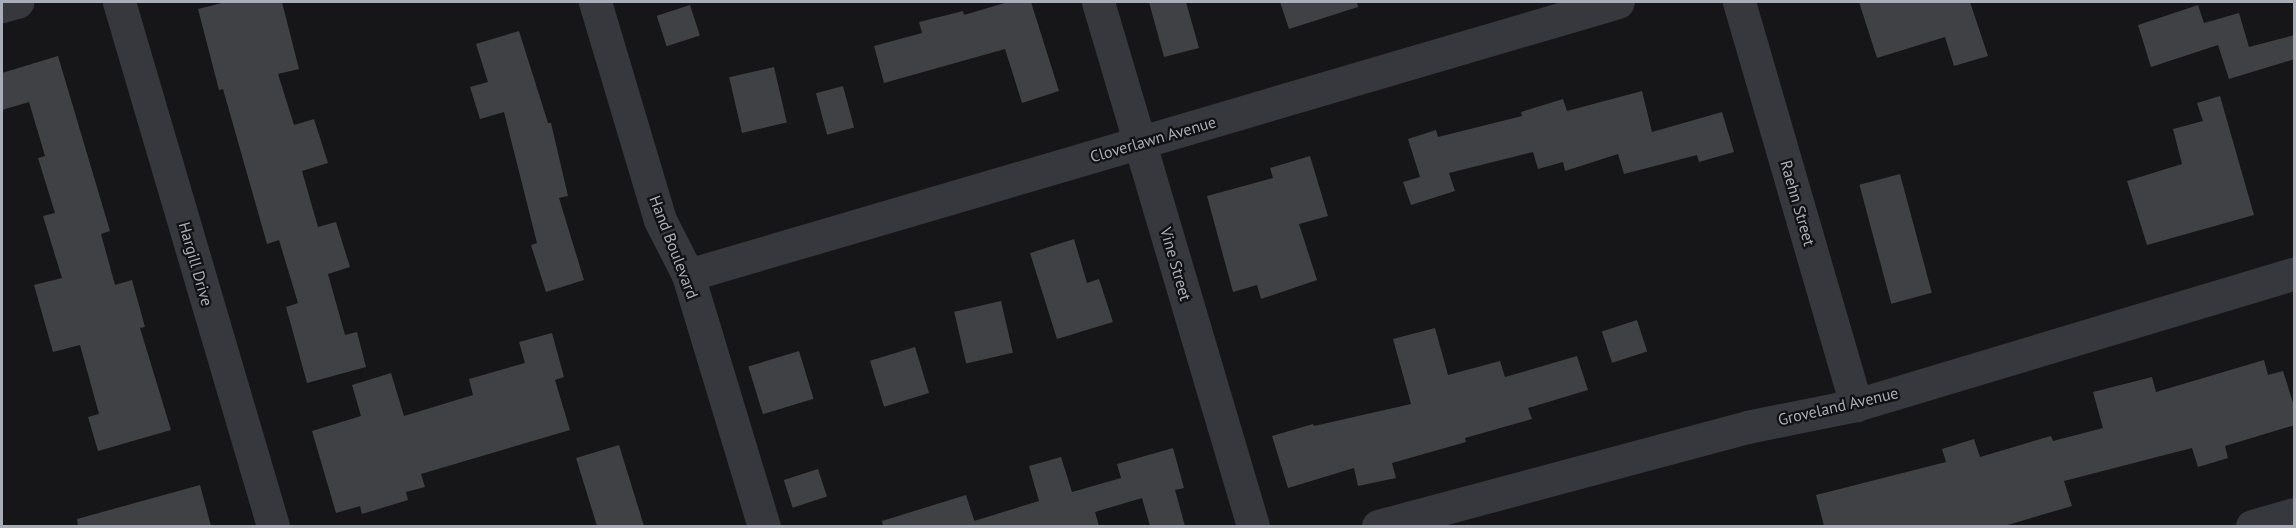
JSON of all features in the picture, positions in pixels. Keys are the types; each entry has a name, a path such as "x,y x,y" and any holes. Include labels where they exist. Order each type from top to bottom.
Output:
{"street":[{"path":"2,6 17,2"},
{"name":"Hargill Drive","path":"119,2 273,526"},
{"name":"Hand Boulevard","path":"595,2 660,220 688,275 764,526"},
{"name":"Vine Street","path":"1098,2 1253,526"},
{"name":"Cloverlawn Avenue","path":"688,275 1618,2"},
{"name":"Raehn Street","path":"1739,2 1856,405"},
{"name":"Groveland Avenue","path":"1378,526 1747,427 1856,405 2295,274"},
{"path":"2252,526 2295,514"}],"building":[{"path":"226,2 282,2 299,69 278,74 294,125 314,119 328,163 302,171 318,227 336,222 350,267 328,274 345,335 357,332 366,367 307,383 286,307 298,303 279,240 267,244 223,89 219,90 198,9"},
{"path":"1008,2 1031,2 1059,91 1022,103 1005,49 884,83 874,46 922,33 919,22 963,11 964,15"},
{"path":"1149,2 1186,2 1199,48 1164,57"},
{"path":"1280,2 1357,2 1358,7 1289,29"},
{"path":"1859,2 1970,2 1988,56 1954,66 1945,37 1877,58"},
{"path":"690,5 700,35 667,46 657,16"},
{"path":"2198,5 2204,23 2239,13 2249,47 2295,35 2295,59 2229,79 2218,45 2151,67 2138,25"},
{"path":"519,31 548,123 551,123 568,196 559,198 584,280 546,292 531,245 537,243 504,112 480,119 470,87 488,82 476,44"},
{"path":"58,56 110,231 101,234 115,285 132,280 145,327 140,328 171,430 98,451 88,417 99,414 80,345 53,352 34,285 62,278 43,216 55,213 38,158 45,156 29,102 2,110 2,73"},
{"path":"774,67 787,123 742,133 729,77"},
{"path":"843,86 854,128 827,135 816,93"},
{"path":"1642,91 1652,132 1722,112 1734,152 1699,162 1697,155 1624,174 1618,154 1565,171 1563,162 1538,169 1533,152 1449,173 1455,191 1411,205 1403,182 1420,177 1408,139 1436,130 1438,137 1522,116 1521,112 1563,99 1567,111"},
{"path":"2220,96 2254,215 2147,245 2127,181 2182,164 2173,129 2203,121 2197,103"},
{"path":"1310,156 1328,216 1299,224 1317,280 1261,299 1257,285 1233,292 1207,196 1273,178 1270,168"},
{"path":"1900,174 1932,293 1891,304 1859,185"},
{"path":"1074,239 1087,283 1099,279 1113,322 1057,339 1030,253"},
{"path":"1001,301 1013,353 966,363 954,312"},
{"path":"1637,320 1647,351 1612,363 1602,331"},
{"path":"1435,328 1448,375 1500,361 1505,377 1577,356 1588,390 1528,408 1532,419 1465,438 1466,442 1392,463 1396,478 1358,486 1354,468 1288,488 1272,436 1313,424 1314,426 1411,404 1393,339"},
{"path":"552,333 564,377 555,380 570,430 421,474 425,487 406,492 408,500 362,514 360,506 336,513 312,431 361,416 352,385 391,373 404,416 473,395 469,379 525,363 519,342"},
{"path":"915,347 929,393 884,407 870,361"},
{"path":"799,351 814,399 763,414 748,366"},
{"path":"2264,360 2268,375 2283,371 2295,409 2295,425 2225,446 2228,458 2198,467 2192,448 2064,481 2072,506 2004,526 1824,526 1816,495 1946,462 1942,449 1974,439 1980,457 2051,436 2053,441 2103,428 2093,392 2152,377 2156,392"},
{"path":"619,445 644,526 597,526 576,458"},
{"path":"1173,448 1184,488 1175,490 1185,526 1150,526 1142,498 1095,512 1099,526 883,526 882,521 966,495 974,521 1039,501 1029,466 1061,457 1072,492 1121,478 1117,464"},
{"path":"818,469 827,497 793,508 784,480"},
{"path":"200,485 211,526 78,526 77,519"}]}
